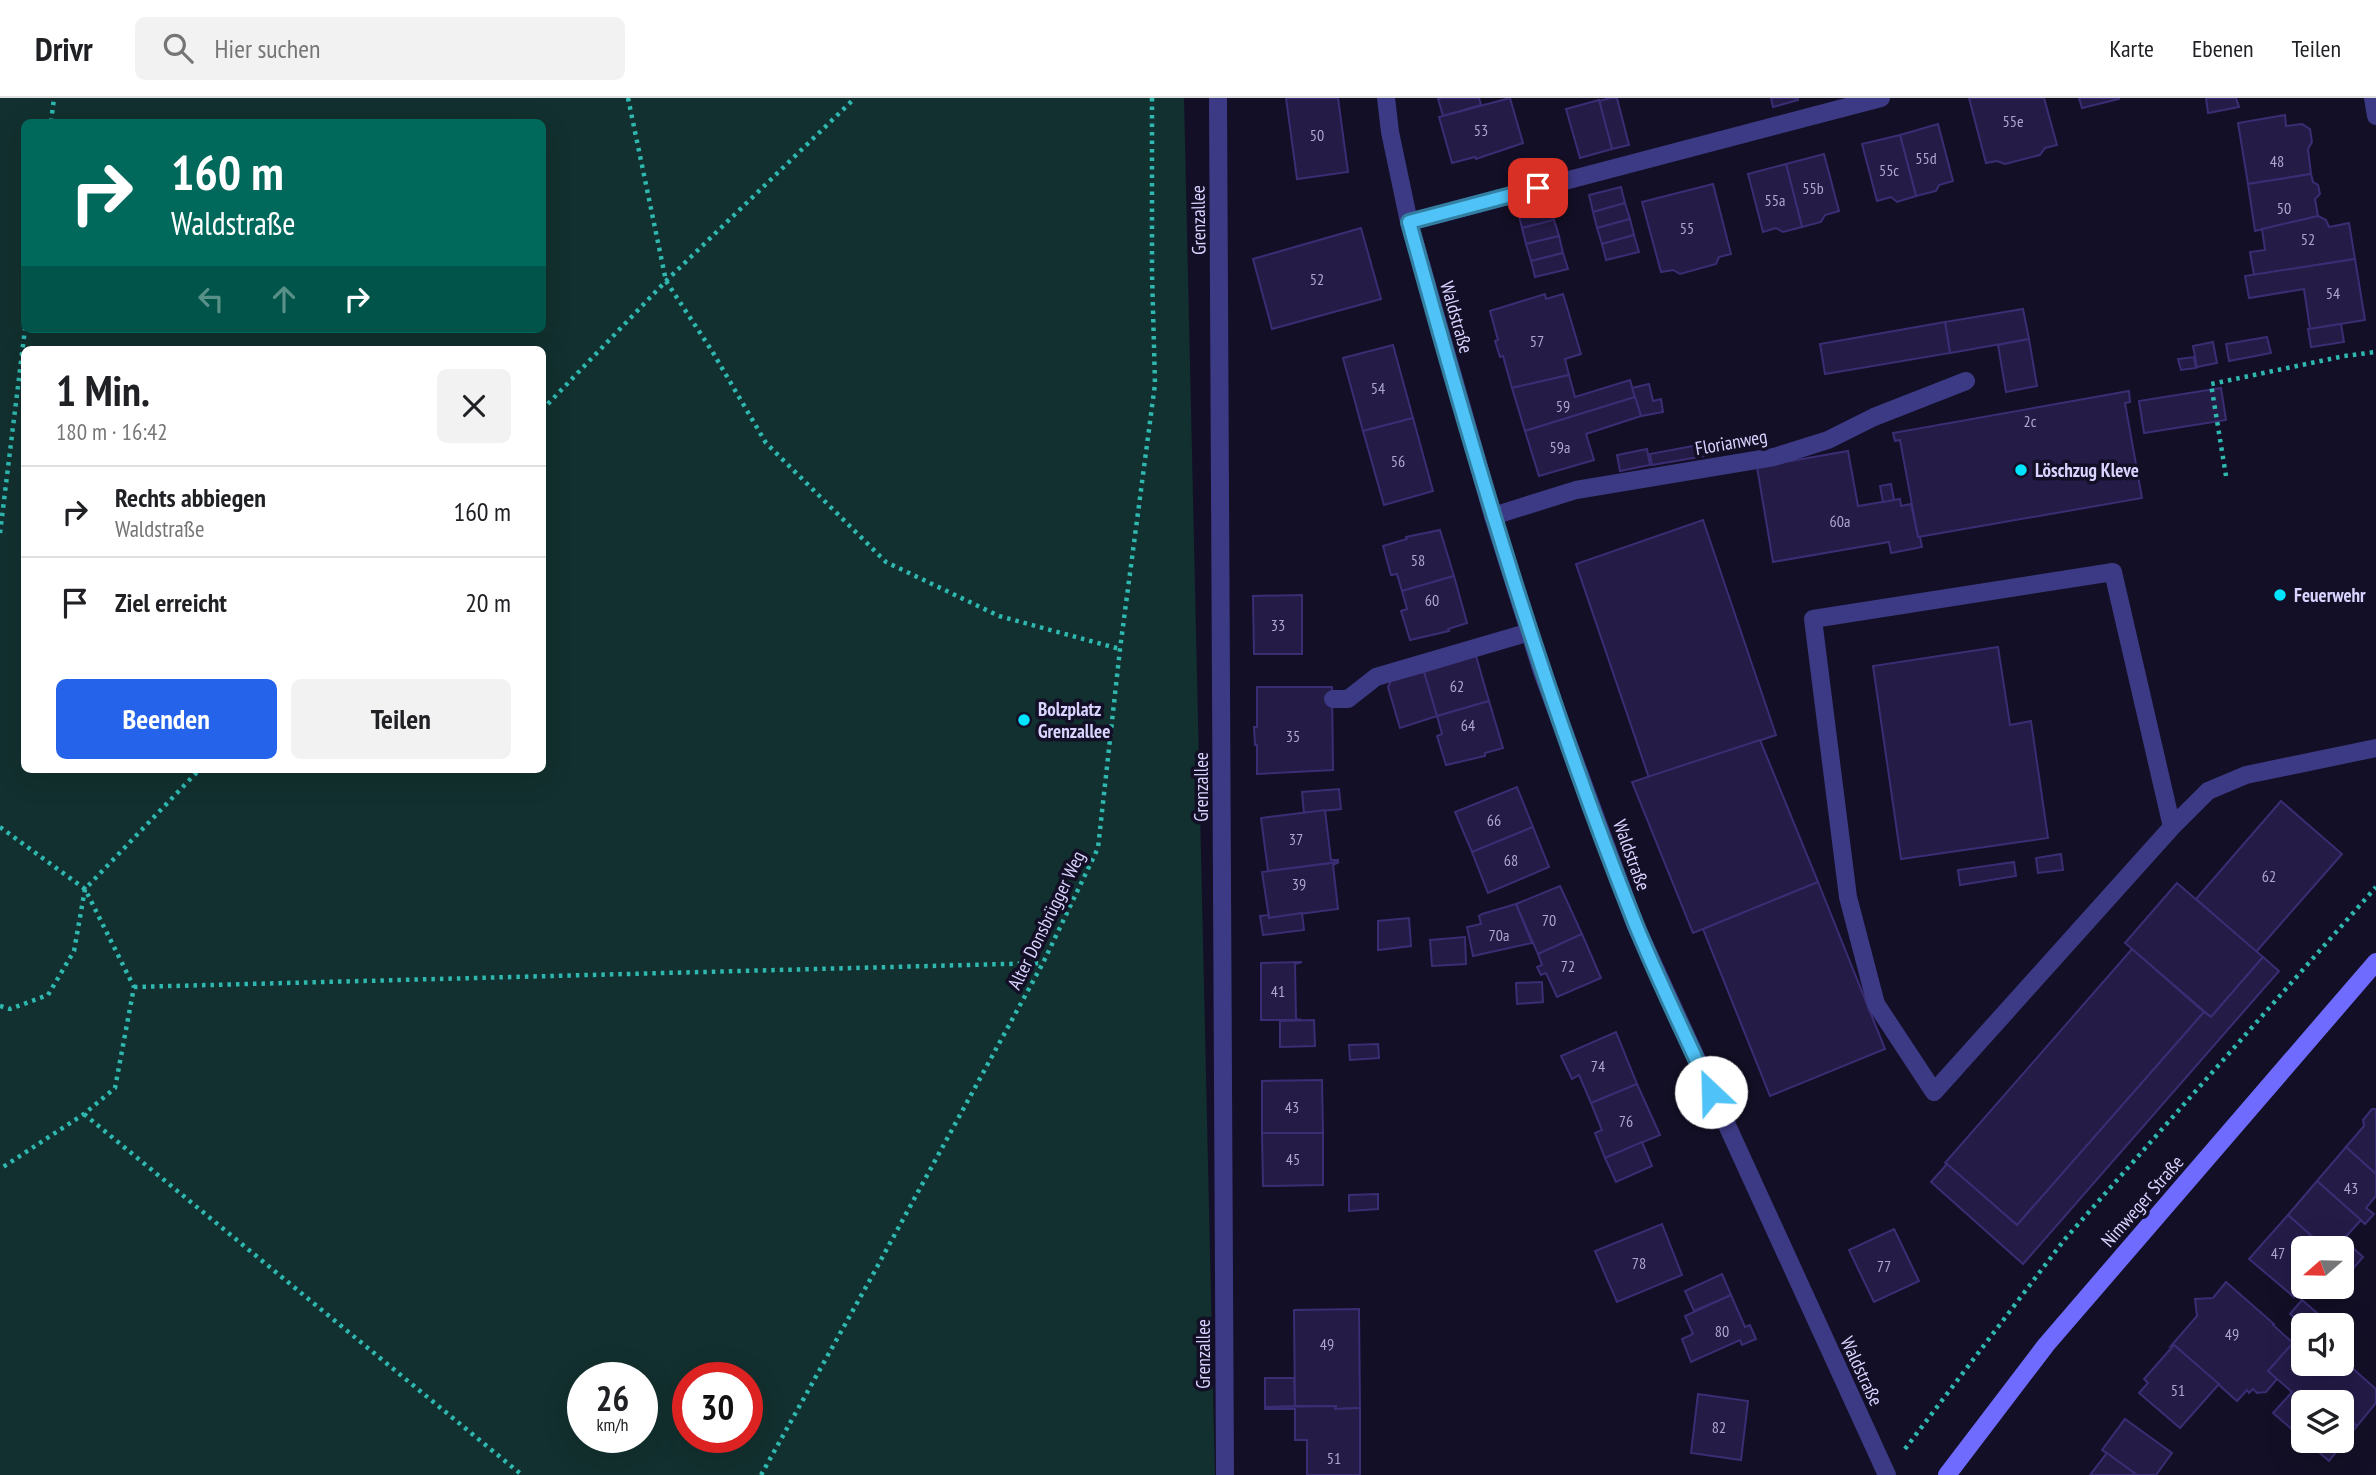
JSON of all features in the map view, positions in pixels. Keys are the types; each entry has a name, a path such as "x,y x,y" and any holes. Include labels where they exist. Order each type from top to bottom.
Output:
{"main road":[{"name":"Nimweger Straße","path":"1947,1475 2046,1345 2376,961"}],"street":[{"name":"Grenzallee","path":"1217,98 1225,1475"},
{"name":"Waldstraße","path":"1386,98 1409,222 1493,516 1542,671 1635,924 1887,1474"},
{"path":"1409,222 1881,98"},
{"path":"2373,98 2376,116"},
{"name":"Florianweg","path":"1493,516 1576,490 1774,457 1828,440 1874,417 1966,381"},
{"path":"2172,827 2113,572 1813,619 1848,897 1876,1004 1934,1092 2172,827 2208,792 2246,775 2376,748"},
{"path":"1332,699 1348,699 1377,677 1530,632"}],"path":[{"path":"51,119 54,98"},
{"path":"628,98 666,281 712,351 766,443 886,562 999,616 1119,649"},
{"path":"546,406 666,281 855,98"},
{"name":"Alter Donsbrügger Weg","path":"761,1475 1042,963 1098,848 1119,649 1155,384 1152,98"},
{"path":"2226,476 2211,384 2344,356 2376,352"},
{"path":"0,533 21,362"},
{"path":"0,1006 10,1009 48,995 74,950 85,889 196,773"},
{"path":"0,827 85,889 134,987 115,1088 84,1114 0,1169"},
{"path":"1887,1474 2066,1239 2376,887"},
{"path":"134,987 1042,963"},
{"path":"84,1114 522,1475"}],"green space":[{"path":"0,98 1184,98 1215,1475 0,1475"}],"building":[{"path":"1286,98 1338,98 1348,172 1297,179"},
{"path":"1479,98 1481,105 1443,116 1438,99"},
{"path":"1510,98 1523,143 1476,159 1475,157 1452,163 1439,117"},
{"path":"1617,98 1629,145 1612,149 1599,101"},
{"path":"1771,98 1798,98 1798,100 1773,107"},
{"path":"1969,98 2044,98 2057,145 2045,148 2040,155 2005,164 1997,161 1986,163"},
{"path":"2079,98 2119,98 2119,99 2082,108"},
{"path":"2206,98 2236,98 2239,107 2208,113"},
{"path":"1599,100 1612,149 1580,158 1566,109"},
{"path":"2285,115 2286,126 2302,124 2310,129 2312,142 2308,149 2311,174 2248,184 2238,123"},
{"path":"1938,124 1953,181 1939,185 1936,191 1916,196 1900,135"},
{"path":"1900,135 1916,196 1897,202 1891,197 1877,201 1862,144"},
{"path":"1824,154 1839,211 1825,215 1821,222 1802,227 1786,164"},
{"path":"1786,164 1802,227 1783,232 1776,228 1763,232 1748,174"},
{"path":"2311,174 2320,194 2315,199 2318,216 2255,231 2248,184"},
{"path":"1713,184 1731,254 1719,257 1716,264 1680,274 1673,270 1661,272 1642,202"},
{"path":"1621,187 1625,203 1593,212 1589,195"},
{"path":"1625,203 1630,219 1597,228 1593,212"},
{"path":"1550,204 1554,220 1522,228 1518,212"},
{"path":"2318,216 2326,220 2329,227 2349,223 2355,259 2254,275 2250,252 2265,250 2262,229"},
{"path":"1630,219 1634,235 1602,244 1597,228"},
{"path":"1554,220 1559,236 1526,244 1522,228"},
{"path":"1361,228 1381,299 1272,329 1253,259"},
{"path":"1634,235 1639,252 1606,260 1602,244"},
{"path":"1559,236 1563,253 1531,261 1526,244"},
{"path":"1563,253 1568,269 1535,277 1531,261"},
{"path":"2355,259 2365,320 2310,329 2304,289 2249,298 2245,276"},
{"path":"1545,294 1546,299 1563,294 1581,354 1565,359 1569,375 1512,388 1503,356 1500,357 1495,341 1498,340 1490,311"},
{"path":"2023,309 2029,339 1950,353 1945,322"},
{"path":"1945,322 1950,353 1825,374 1820,344"},
{"path":"2341,324 2344,342 2311,347 2308,329"},
{"path":"2267,337 2271,353 2229,361 2226,344"},
{"path":"2029,339 2037,386 2006,392 1998,345"},
{"path":"2213,342 2217,363 2197,367 2193,346"},
{"path":"1393,345 1413,418 1363,431 1343,358"},
{"path":"2194,357 2196,368 2181,370 2178,359"},
{"path":"1569,375 1575,397 1630,380 1635,397 1525,431 1512,388"},
{"path":"1649,384 1653,401 1661,399 1663,412 1641,416 1632,388"},
{"path":"2221,388 2226,420 2144,433 2139,401"},
{"name":"Löschzug Kleve","path":"2129,391 2130,402 2125,403 2142,498 1918,537 1900,440 1895,441 1893,433"},
{"path":"1635,397 1641,416 1586,434 1594,460 1539,476 1525,431"},
{"path":"1413,418 1433,491 1384,505 1363,431"},
{"path":"1709,443 1711,455 1652,465 1650,454"},
{"path":"1647,449 1650,465 1620,471 1617,455"},
{"path":"1848,451 1858,506 1900,499 1901,506 1911,504 1922,547 1891,553 1889,542 1773,562 1757,467"},
{"path":"1891,484 1894,500 1883,502 1880,486"},
{"path":"1703,520 1776,735 1649,778 1576,564"},
{"path":"1440,530 1454,576 1402,591 1397,574 1391,575 1383,546 1407,539 1406,537"},
{"path":"1454,576 1467,623 1448,629 1449,631 1410,640 1401,611 1407,609 1402,591"},
{"path":"1302,595 1302,654 1254,654 1253,596"},
{"path":"1998,647 2010,725 2031,721 2048,838 1901,859 1873,666"},
{"path":"1476,656 1489,701 1437,716 1424,672"},
{"path":"1424,672 1437,716 1400,728 1388,687 1391,681"},
{"path":"1257,687 1332,687 1333,770 1257,774 1254,727 1257,727"},
{"path":"1489,701 1503,748 1485,753 1485,756 1446,765 1437,736 1442,734 1437,716"},
{"path":"1760,740 1818,882 1693,933 1632,782"},
{"path":"1517,787 1533,827 1472,852 1455,812"},
{"path":"1339,789 1341,809 1304,813 1302,792"},
{"path":"2281,801 2342,854 2256,952 2196,899"},
{"path":"1325,810 1331,860 1338,862 1268,871 1261,818"},
{"path":"1533,827 1549,867 1488,893 1472,852"},
{"path":"2061,854 2063,870 2038,873 2036,858"},
{"path":"1339,862 1333,865 1338,909 1269,918 1262,872"},
{"path":"2014,862 2016,876 1960,885 1958,870"},
{"path":"1818,882 1885,1049 1770,1096 1703,929"},
{"path":"2177,883 2263,957 2211,1017 2125,943"},
{"path":"1560,886 1582,934 1538,954 1516,904"},
{"path":"1516,904 1532,943 1473,956 1467,927 1481,924 1479,916 1482,914"},
{"path":"1302,913 1304,930 1263,935 1260,916 1269,915 1269,918"},
{"path":"1409,918 1411,946 1378,950 1378,921"},
{"path":"1582,934 1601,978 1557,997 1546,973 1541,975 1537,967 1542,965 1538,954"},
{"path":"1465,937 1466,964 1432,966 1430,940"},
{"path":"2132,949 2204,1012 2017,1225 1945,1163"},
{"path":"2263,957 2279,971 2023,1264 1931,1182 1947,1164 2017,1225 2204,1012 2211,1017"},
{"path":"1302,962 1295,964 1296,1019 1302,1020 1261,1020 1261,963"},
{"path":"1542,982 1543,1002 1517,1004 1516,983"},
{"path":"1314,1020 1315,1046 1280,1047 1280,1021"},
{"path":"1616,1032 1637,1084 1591,1103 1579,1075 1572,1079 1561,1056"},
{"path":"1378,1044 1379,1058 1350,1060 1349,1045"},
{"path":"1322,1080 1323,1133 1262,1133 1262,1081"},
{"path":"1637,1084 1660,1135 1605,1158 1595,1133 1602,1130 1591,1103"},
{"path":"2372,1109 2376,1109 2376,1174 2346,1147 2364,1126 2363,1120"},
{"path":"1262,1133 1323,1133 1323,1185 1263,1186"},
{"path":"1642,1142 1652,1166 1616,1182 1605,1158"},
{"path":"2346,1147 2376,1174 2376,1196 2366,1208 2374,1214 2365,1224 2317,1181"},
{"path":"2317,1181 2361,1220 2346,1236 2312,1236 2288,1215"},
{"path":"1378,1194 1378,1209 1349,1211 1349,1195"},
{"path":"2288,1215 2312,1236 2291,1236 2291,1294 2249,1259"},
{"path":"1662,1224 1682,1275 1617,1302 1595,1251"},
{"path":"1894,1229 1919,1281 1874,1302 1849,1250"},
{"path":"2354,1249 2363,1257 2354,1268"},
{"path":"1722,1274 1731,1295 1694,1311 1685,1291"},
{"path":"2226,1282 2291,1341 2291,1345 2268,1371 2277,1379 2266,1392 2257,1393 2253,1389 2249,1393 2247,1390 2237,1401 2174,1345 2171,1346 2197,1316 2195,1299 2213,1298"},
{"path":"1731,1295 1745,1327 1750,1325 1756,1339 1742,1345 1740,1340 1691,1362 1682,1339 1693,1334 1685,1316"},
{"path":"2302,1300 2317,1313 2291,1313"},
{"path":"1359,1309 1360,1408 1295,1406 1294,1310"},
{"path":"2174,1345 2219,1384 2180,1428 2139,1393 2148,1383 2144,1379"},
{"path":"2291,1345 2291,1376 2354,1376 2354,1370 2376,1389 2376,1403 2357,1426 2354,1423 2354,1390 2291,1391 2268,1371"},
{"path":"1265,1378 1294,1378 1295,1406 1265,1407"},
{"path":"2291,1393 2291,1429 2273,1413"},
{"path":"1698,1394 1748,1401 1741,1460 1691,1453"},
{"path":"1336,1406 1335,1409 1360,1408 1360,1475 1307,1475 1307,1440 1295,1440 1295,1409 1265,1407"},
{"path":"2125,1419 2172,1453 2156,1475 2137,1475 2102,1450"},
{"path":"2107,1453 2137,1475 2090,1475"},
{"path":"2320,1453 2335,1453 2329,1461"}],"place":[{"name":"Löschzug Kleve","path":"2021,470"},
{"name":"Feuerwehr","path":"2280,595"},
{"name":"Bolzplatz Grenzallee","path":"1024,720"}],"route":[{"path":"1538,188 1409,222 1493,516 1542,671 1635,924 1711,1092"}]}
